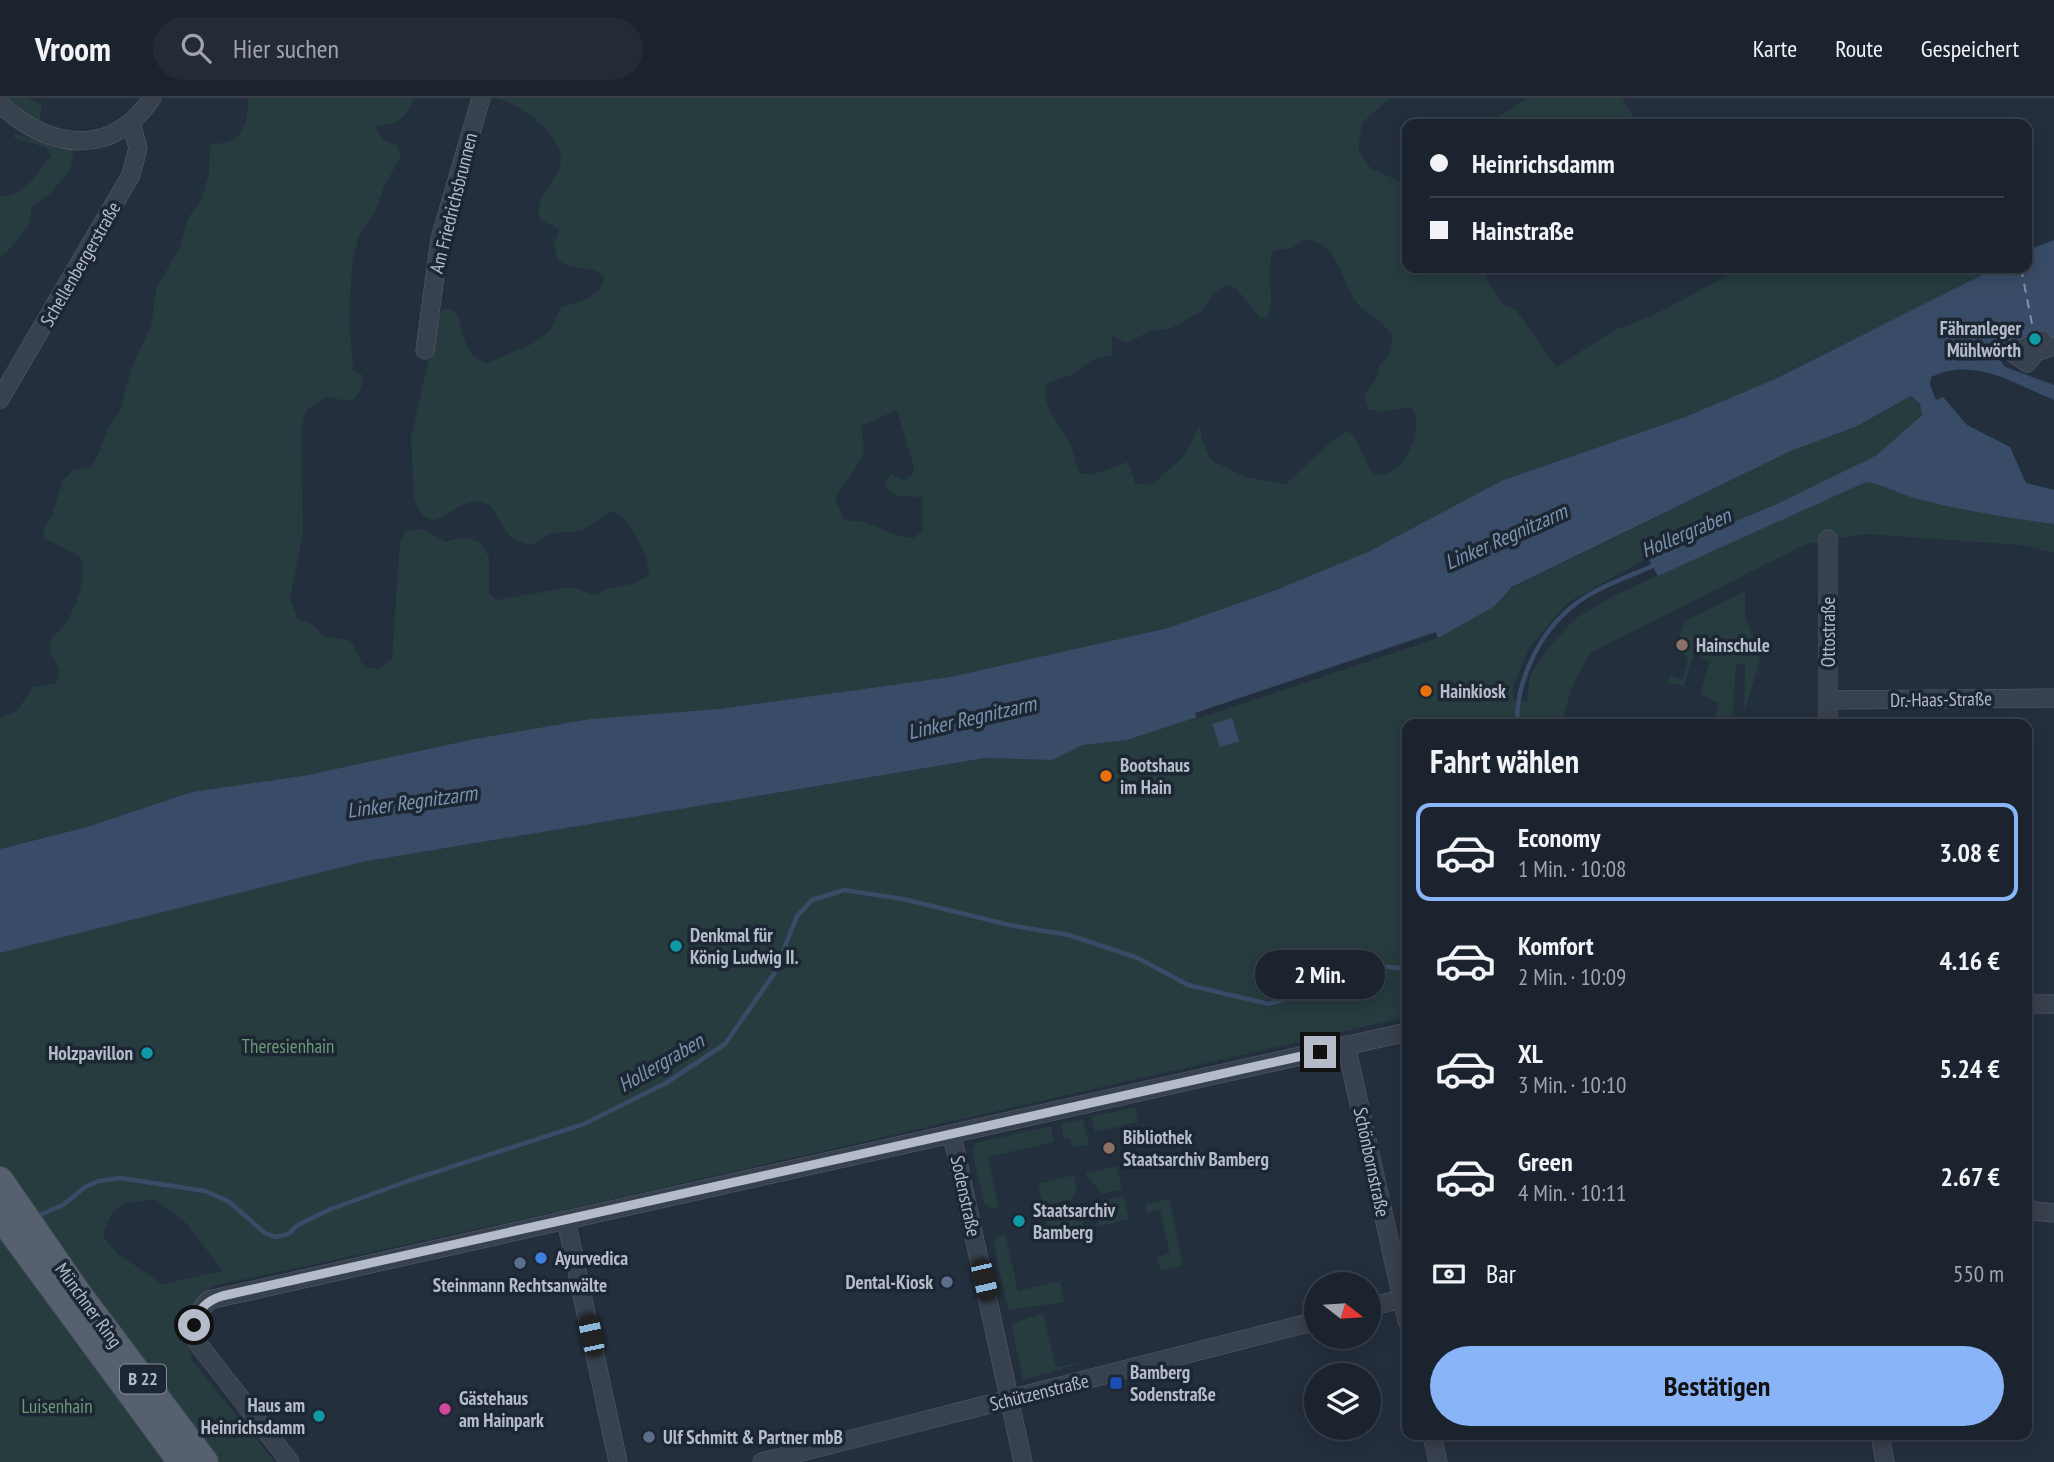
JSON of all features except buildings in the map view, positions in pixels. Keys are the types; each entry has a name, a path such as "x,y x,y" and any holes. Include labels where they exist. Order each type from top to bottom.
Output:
{"main road":[{"name":"Münchner Ring","path":"0,1180 73,1302 181,1462"},
{"name":"Münchner Ring","path":"0,1216 205,1462"}],"street":[{"name":"Am Friedrichsbrunnen","path":"425,350 440,239 462,153 481,98"},
{"path":"0,104 30,128 62,140 97,139 115,133 131,123 147,100"},
{"name":"Schellenbergerstraße","path":"0,399 131,175 138,148 131,123"},
{"name":"Ottostraße","path":"1828,539 1828,719"},
{"name":"Dr.-Haas-Straße","path":"1828,700 2054,698"},
{"path":"2032,1004 2054,1004"},
{"path":"290,1462 204,1352 195,1335 194,1325 201,1308 209,1300 1402,1033"},
{"name":"Schönbornstraße","path":"1346,1045 1402,1286"},
{"name":"Sodenstraße","path":"952,1135 1023,1462"},
{"path":"2032,1211 2054,1213"},
{"path":"566,1220 618,1462"},
{"path":"1381,1304 1402,1300"},
{"name":"Schützenstraße","path":"762,1462 1304,1324"},
{"path":"1433,1440 1438,1462"},
{"path":"1881,1440 1885,1462"}],"green space":[{"path":"6,98 27,98 42,104 39,125"},
{"path":"248,98 414,98 400,119 390,124 377,125 376,129 384,140 398,146 401,157 385,184 375,212 359,235 352,263 349,318 353,370 364,376 361,388 356,397 349,401 326,397 306,411 301,430 303,532 290,598 298,620 310,623 325,637 349,640 363,664 372,668 380,668 392,658 400,543 406,531 424,529 445,542 463,537 480,542 489,557 489,594 496,600 571,587 595,595 610,588 636,583 649,575 646,558 632,529 613,511 581,531 552,533 531,545 510,535 495,512 483,502 462,505 443,517 432,520 423,516 414,500 411,437 440,312 446,308 456,312 469,349 479,360 487,363 530,345 550,331 561,307 589,297 600,289 603,282 604,275 598,272 568,265 557,259 554,244 559,229 541,220 540,204 561,160 555,140 528,114 497,98 1390,98 1362,123 1358,149 1371,169 1402,182 1402,273 1483,273 1503,305 1516,310 1556,367 1615,330 1654,315 1732,273 1986,273 1775,379 1685,417 1501,481 1370,551 1276,590 1168,628 950,677 718,709 591,719 308,775 192,792 87,827 0,849 0,718 17,711 33,687 55,684 59,673 51,654 50,643 71,615 82,580 80,557 44,538 43,530 52,515 63,480 72,471 90,467 96,460 110,424 120,412 132,366 151,327 156,289 180,247 188,218 201,200 209,174 210,146 237,137 247,116","holes":["1303,240 1325,246 1332,254 1357,303 1393,337 1389,355 1379,366 1376,380 1364,395 1368,409 1382,412 1408,407 1414,411 1416,431 1413,442 1409,452 1395,469 1376,475 1356,440 1347,431 1332,441 1286,484 1245,477 1211,460 1202,439 1200,425 1186,454 1152,485 1135,483 1128,462 1092,475 1080,473 1071,446 1049,408 1046,383 1069,376 1096,358 1112,355 1112,335 1127,343 1148,332 1171,328 1201,312 1214,293 1226,285 1236,288 1260,318 1266,319 1271,305 1270,268 1274,250 1292,248","897,410 914,468 912,475 904,480 891,474 885,482 886,489 897,496 923,497 922,532 913,538 904,537 871,524 845,521 835,498 861,460 864,448 861,426"]},
{"path":"1529,98 1622,98 1634,119 1493,119"},
{"path":"16,134 59,149 74,150 70,170 51,193 32,206 29,225 8,251 0,256 0,196 8,196 23,189 51,156 47,148 13,137"},
{"name":"Theresienhain","path":"1911,396 1924,410 1922,415 1877,455 1779,503 1648,558 1567,603 1530,647 1513,686 1513,701 1527,701 1530,676 1548,648 1576,618 1617,594 1866,482 1952,507 2054,524 2054,553 2021,545 1865,534 1806,544 1590,653 1572,686 1562,719 1402,719 1402,1018 561,1211 213,1286 192,1307 186,1331 192,1361 275,1462 218,1462 0,1166 0,953 361,862 985,758 1053,760 1083,745 1127,740 1438,638 1495,606 1512,588 1791,451 1857,426","holes":["156,1200 187,1224 223,1271 162,1284 118,1254 103,1237 106,1226 120,1206"]},
{"path":"1745,591 1745,614 1760,660 1744,711 1745,665 1736,664 1732,719 1714,719 1719,703 1700,694 1710,661 1694,654 1684,686 1668,683 1670,675 1682,679 1688,661 1678,640 1685,621"},
{"path":"1135,1107 1138,1122 1095,1132 1091,1117"},
{"path":"1083,1119 1089,1144 1073,1148 1070,1138 1064,1139 1061,1124"},
{"path":"1051,1126 1054,1142 988,1157 999,1209 989,1207 984,1202 972,1150 975,1143"},
{"path":"1117,1166 1122,1189 1102,1194 1085,1173"},
{"path":"1074,1175 1077,1188 1072,1199 1043,1206 1038,1184"},
{"path":"1123,1196 1129,1219 1097,1227 1103,1201"},
{"path":"1169,1199 1183,1265 1160,1270 1157,1257 1170,1253 1160,1210 1147,1213 1145,1204"},
{"path":"1073,1207 1083,1217 1085,1228 1050,1237 1045,1214"},
{"name":"Luisenhain","path":"0,1233 169,1462 0,1462"},
{"path":"1005,1233 1018,1291 1060,1281 1064,1302 1008,1310 994,1245 996,1238"},
{"path":"1043,1313 1056,1367 1086,1362 1023,1380 1011,1324"}],"water":[{"name":"Linker Regnitzarm","path":"2054,240 2054,339 2002,351 1999,358 2005,367 2054,385 2054,400 2009,380 1963,369 1931,377 1930,385 1936,400 1943,397 1967,425 2010,447 2026,483 2054,490 2054,524 1952,507 1866,482 1658,576 1648,558 1779,503 1877,455 1922,415 1920,404 1911,396 1857,426 1791,451 1512,587 1495,606 1438,638 1127,740 1083,745 1053,760 985,758 362,862 0,953 0,849 87,827 192,792 308,775 475,739 591,719 718,709 950,677 1168,628 1276,590 1370,551 1501,481 1685,417 1775,379 1986,273 2032,273 2032,248"},
{"path":"1232,718 1239,741 1220,747 1212,724"}],"pier":[{"path":"1436,632 1438,638 1197,719 1195,713"}],"waterway":[{"name":"Hollergraben","path":"1517,719 1526,673 1533,656 1553,626 1587,596 1657,564"},
{"name":"Hollergraben","path":"35,1217 63,1205 85,1187 99,1181 120,1178 205,1191 228,1201 265,1233 276,1237 288,1234 298,1225 331,1209 584,1124 666,1083 725,1044 774,974 797,916 812,900 844,890 903,899 1014,926 1069,935 1138,958 1188,985 1269,1004 1336,984 1381,966 1402,968"}],"ferry route":[{"path":"2022,273 2034,334"}],"place":[{"name":"Fähranleger Mühlwörth","path":"2035,339"},
{"name":"Hainschule","path":"1682,645"},
{"name":"Hainkiosk","path":"1426,691"},
{"name":"Bootshaus im Hain","path":"1106,776"},
{"name":"Denkmal für König Ludwig II.","path":"676,946"},
{"name":"Holzpavillon","path":"147,1053"},
{"name":"Bibliothek Staatsarchiv Bamberg","path":"1109,1148"},
{"name":"Staatsarchiv Bamberg","path":"1019,1221"},
{"name":"Ayurvedica","path":"541,1258"},
{"name":"Steinmann Rechtsanwälte","path":"520,1263"},
{"name":"Dental-Kiosk","path":"947,1282"},
{"name":"Bamberg Sodenstraße","path":"1116,1383"},
{"name":"Gästehaus am Hainpark","path":"445,1409"},
{"name":"Haus am Heinrichsdamm","path":"319,1416"},
{"name":"Ulf Schmitt & Partner mbB","path":"649,1437"}],"route":[{"path":"194,1325 201,1308 209,1300 222,1296 1320,1052"}]}
